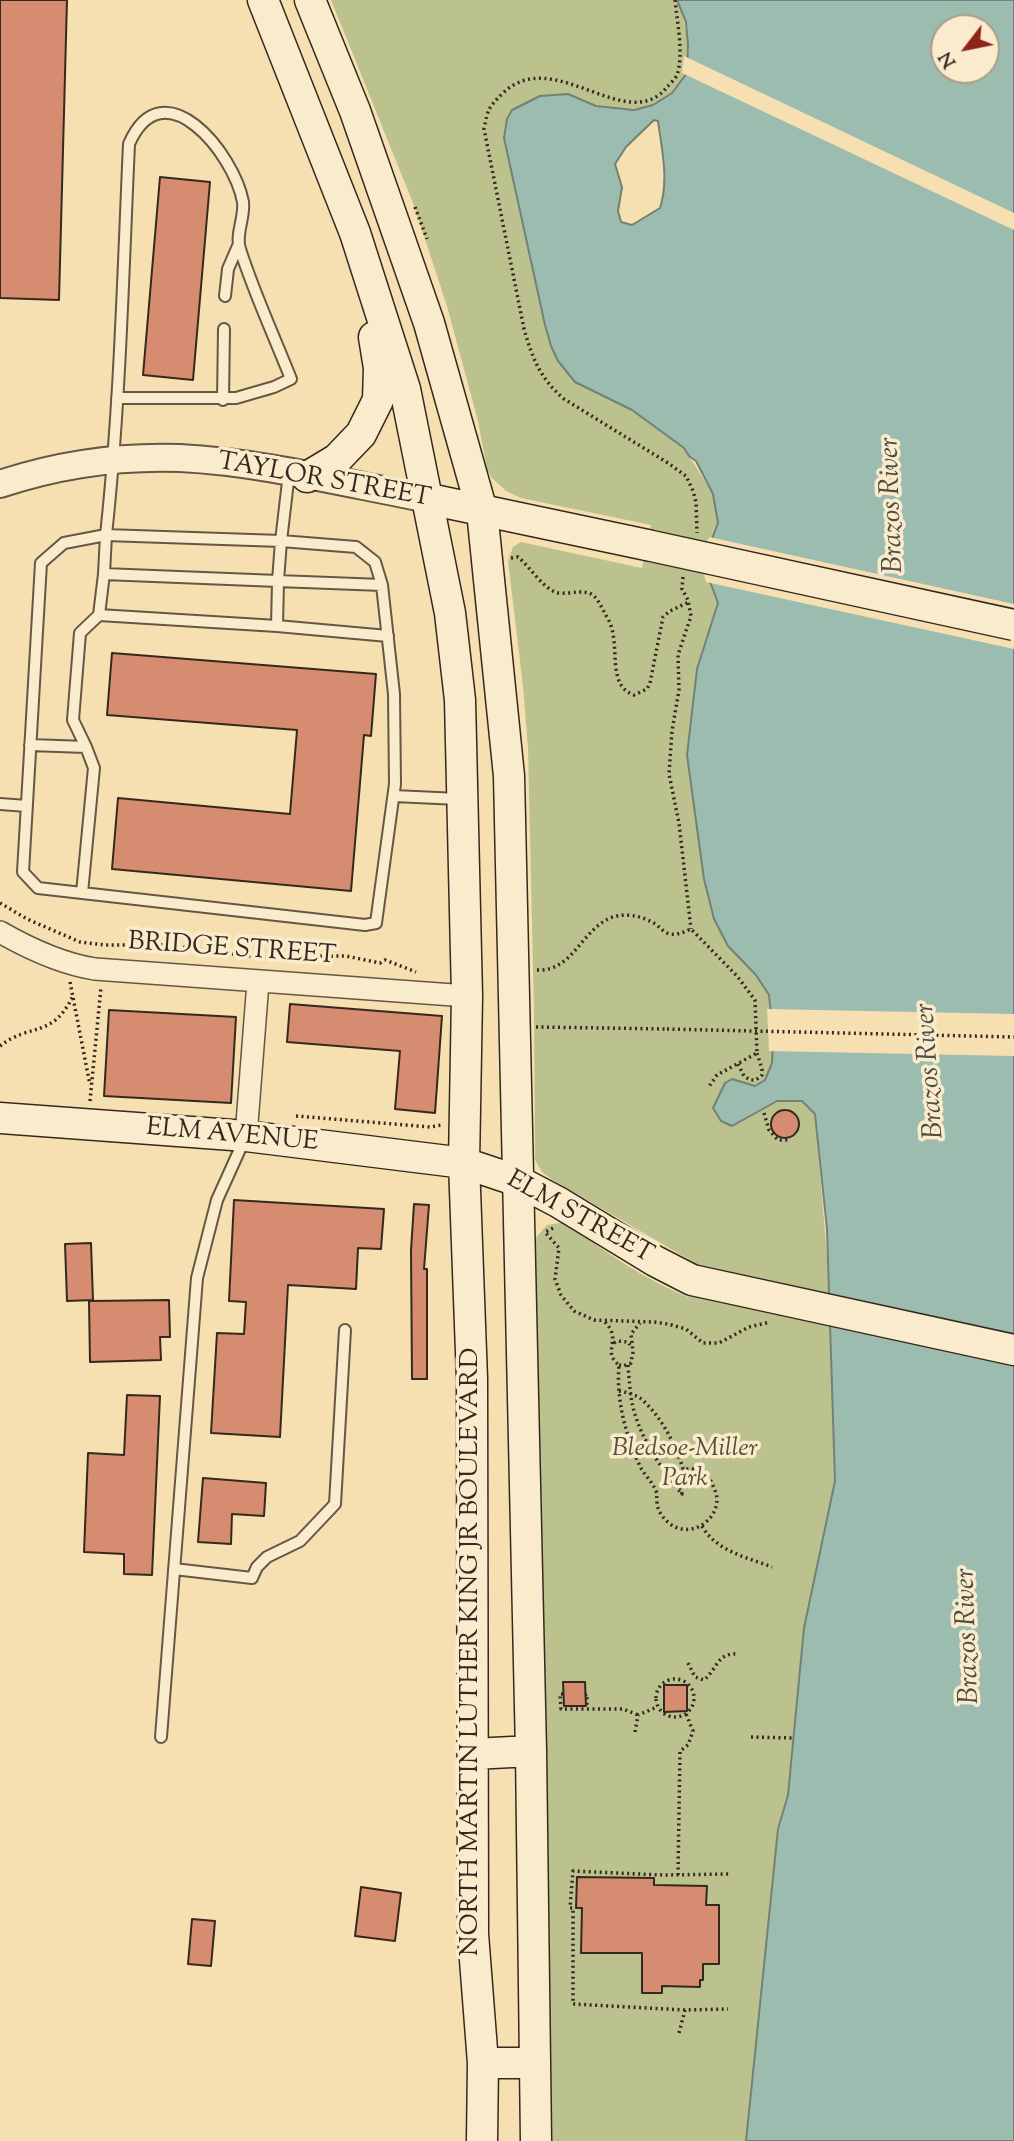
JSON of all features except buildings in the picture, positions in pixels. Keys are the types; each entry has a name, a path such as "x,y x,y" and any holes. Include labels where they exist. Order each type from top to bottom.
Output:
{"main road":[{"path":"263,0 355,233 379,368 378,400 361,434 337,459 298,475"},
{"name":"NORTH MARTIN LUTHER KING JR BOULEVARD","path":"310,0 355,111 429,323 482,511 509,776 531,1751 536,2141"},
{"name":"NORTH MARTIN LUTHER KING JR BOULEVARD","path":"355,233 405,389 450,613 460,700 467,996 464,1163 472,1379 473,1934 483,2063 482,2141"},
{"name":"TAYLOR STREET","path":"429,499 1014,625"},
{"name":"ELM AVENUE","path":"0,1118 246,1136 464,1163"},
{"name":"ELM STREET","path":"464,1163 518,1181 692,1280 1014,1350"},
{"path":"473,1754 531,1751"},
{"path":"483,2063 534,2063"}],"street":[{"name":"TAYLOR STREET","path":"0,484 50,470 114,461 178,458 234,463 429,499"},
{"name":"BRIDGE STREET","path":"0,932 66,961 103,970 467,996"},
{"path":"246,1136 258,982"}],"lane":[{"path":"100,615 114,461 129,144 136,127 159,112 181,115 203,131 222,153 243,203 238,246 228,268 225,296"},
{"path":"117,398 223,400 253,394 292,379 238,246"},
{"path":"223,400 224,329"},
{"path":"277,626 281,541 298,475"},
{"path":"106,536 281,541 356,547 375,562 382,585 394,694 395,784 376,923 365,925 38,888 23,872 41,563 64,543 106,536"},
{"path":"104,574 382,585"},
{"path":"82,893 94,768 73,720 80,632 100,615 388,636"},
{"path":"30,745 86,747"},
{"path":"394,796 462,800"},
{"path":"0,804 27,806"},
{"path":"161,1737 197,1278 217,1200 246,1136"},
{"path":"174,1569 252,1578 257,1567 267,1557 300,1541 335,1504 345,1330"}],"path":[{"path":"675,0 679,49 677,76 662,94 647,101 617,101 554,79 537,77 511,86 489,107 484,129 524,330 533,360 551,387 564,399 686,476 696,502 698,530 694,541"},
{"path":"505,558 518,557 552,591 560,593 582,590 592,593 614,630 618,683 626,692 634,695 647,689 650,683 663,617 689,602"},
{"path":"684,573 681,584 689,602 691,616 678,655 679,690 669,774 679,823 691,929 737,976 755,1000 757,1054 762,1075 756,1080 750,1080 744,1076 738,1063"},
{"path":"0,903 27,919 80,942 105,945 164,945 258,957 346,956 380,963 385,960 406,967"},
{"path":"533,970 548,971 566,962 594,929 610,918 629,914 654,924 668,934 681,934 691,929"},
{"path":"61,933 91,1090"},
{"path":"88,1124 103,970"},
{"path":"0,1046 24,1032 47,1027 56,1021 65,1012 73,996"},
{"path":"516,1027 1014,1037"},
{"path":"708,1088 717,1074 757,1054"},
{"path":"764,1114 769,1130 778,1140 788,1140 787,1137"},
{"path":"286,1116 430,1127 449,1121"},
{"path":"562,1227 545,1232 559,1248 555,1279 561,1295 574,1311 594,1320 668,1324 686,1329 704,1342 719,1343 749,1327 772,1322"},
{"path":"603,1320 612,1331 614,1343 610,1355 619,1365 628,1365"},
{"path":"642,1321 635,1326 631,1334 633,1357 628,1365 635,1415 668,1477 682,1494 677,1473"},
{"path":"614,1343 623,1341 632,1346"},
{"path":"619,1365 620,1405 629,1439 639,1466 657,1493 662,1516 676,1527 688,1530 702,1526 715,1509 717,1499 710,1479 693,1469 683,1469 668,1477"},
{"path":"619,1391 640,1398 653,1412 675,1449 683,1469"},
{"path":"702,1526 720,1546 772,1567"},
{"path":"691,1688 699,1679 706,1678 720,1658 729,1653 739,1654"},
{"path":"688,1663 693,1674 699,1679"},
{"path":"673,1678 684,1681 691,1688 695,1697 686,1714 667,1716 657,1707 655,1695 666,1681 673,1678"},
{"path":"563,1694 560,1694 561,1709 623,1709 638,1715 657,1707"},
{"path":"585,1695 587,1694 587,1708"},
{"path":"678,1875 680,1751 688,1745 693,1731 686,1714"},
{"path":"635,1732 638,1715"},
{"path":"751,1737 793,1738"},
{"path":"728,2009 685,2010 573,2004 573,1908 570,1908 573,1871 731,1874"},
{"path":"679,2034 685,2010"}],"green space":[{"name":"Bledsoe-Miller Park","path":"331,0 677,0 686,28 686,74 671,95 649,106 623,109 590,104 568,94 504,138 545,324 558,361 575,382 632,410 684,448 713,494 718,523 703,563 718,602 697,669 687,755 704,879 714,919 728,945 756,975 769,995 772,1063 765,1080 755,1086 732,1126 777,1101 802,1101 815,1114 828,1268 835,1481 804,1628 788,1795 778,1829 746,2141 545,2141 533,1241 547,1225 566,1222 624,1264 688,1297 695,1263 551,1179 542,1172 535,1160 528,748 508,561 513,547 521,542 642,568 651,525 521,498 506,491 492,478 487,469 478,421 447,306 413,203"}],"water":[{"name":"Brazos River","path":"677,0 1014,0 1014,2141 746,2141 778,1829 788,1795 804,1628 835,1481 827,1229 815,1114 802,1101 777,1101 732,1126 721,1121 713,1108 725,1083 732,1079 755,1086 765,1080 772,1063 773,1036 769,995 756,975 728,946 714,919 704,879 687,755 697,669 718,603 703,563 718,523 713,494 696,461 684,448 632,410 575,382 558,361 545,325 504,138 507,119 512,110 540,96 568,94 596,106 634,110 653,105 672,93 687,73 686,22","holes":["654,120 658,121 664,176 660,208 632,225 621,222 618,211 622,187 615,164 626,147"]}],"pier":[{"path":"684,56 1014,213 1014,230 682,73"},
{"path":"709,537 1014,604 1014,649 706,582 700,562"},
{"path":"767,1009 1014,1014 1014,1056 769,1051"}]}
